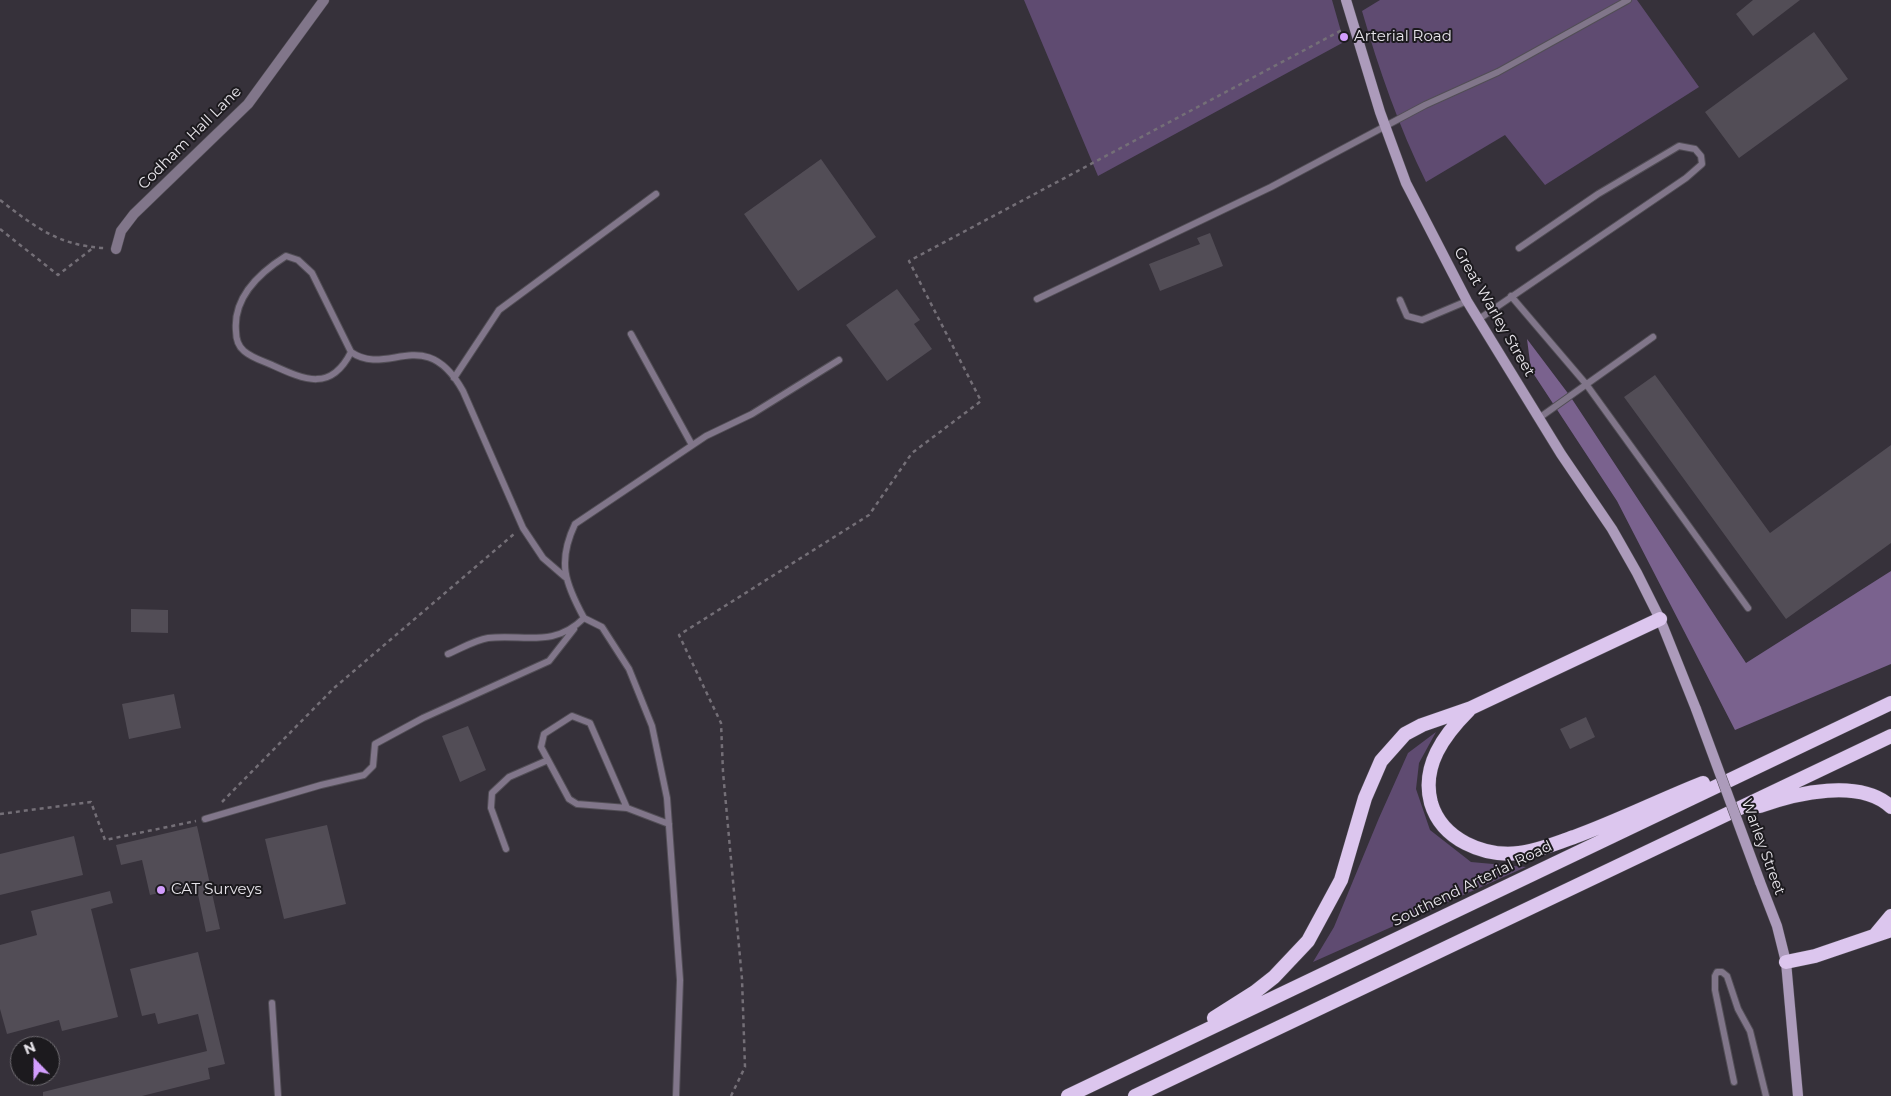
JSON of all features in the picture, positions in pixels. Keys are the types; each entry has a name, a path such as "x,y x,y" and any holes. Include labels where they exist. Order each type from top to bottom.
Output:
{"highway":[{"path":"1153,1055 1255,992 1274,977 1301,948 1322,917 1341,880 1365,798 1381,761 1405,734 1422,725 1471,708 1660,619"},
{"name":"Southend Arterial Road","path":"1068,1096 1891,703"},
{"path":"1471,708 1449,730 1443,740 1432,762 1428,785 1432,805 1441,823 1455,838 1490,852 1519,853 1546,847 1612,823 1676,793 1814,739"},
{"path":"1135,1096 1891,736"},
{"path":"1619,866 1763,805 1823,791 1857,790 1891,807"},
{"path":"1875,935 1891,916"},
{"path":"1786,962 1815,956 1891,930"}],"main road":[{"name":"Great Warley Street","path":"1346,0 1385,126 1406,183 1467,301 1538,418 1612,530 1660,619"},
{"name":"Warley Street","path":"1660,619 1696,709 1776,926 1786,962 1798,1096"}],"street":[{"name":"Codham Hall Lane","path":"116,249 121,231 134,214 248,104 324,0"}],"lane":[{"path":"1037,299 1271,187 1385,126 1498,72 1628,0"},
{"path":"1479,319 1686,178 1702,164 1701,156 1695,149 1679,146 1598,194 1518,248"},
{"path":"454,378 499,310 656,194"},
{"path":"351,352 344,367 325,379 310,380 284,372 251,355 239,345 235,328 237,309 245,294 272,265 286,256 298,260 312,273 351,352 361,359 369,360 395,356 433,358 454,378 463,391 523,528 543,558 565,577"},
{"path":"1511,296 1586,384 1748,608"},
{"path":"1400,300 1407,316 1422,320 1467,301"},
{"path":"632,334 692,445"},
{"path":"1538,418 1654,337"},
{"path":"676,1096 680,980 667,798 652,726 629,669 602,627 584,618 565,577 564,558 568,539 574,524 692,445 706,436 752,414 839,360"},
{"path":"205,819 330,783 364,776 373,766 375,744 423,718 549,661 584,618"},
{"path":"448,654 485,638 545,639 575,627"},
{"path":"627,808 590,723 572,716 544,734 541,747 569,798 577,804 627,808 669,824"},
{"path":"506,849 491,808 492,793 509,777 548,760"},
{"path":"1734,1082 1716,990 1715,976 1717,972 1722,972 1727,976 1738,1009 1750,1031 1766,1096"},
{"path":"272,1003 278,1096"}],"path":[{"path":"731,1096 744,1067 742,980 723,772 721,723 679,635 869,515 912,453 980,401 909,261 1354,24"},
{"path":"0,200 36,228 73,245 116,249"},
{"path":"0,229 58,275 93,248"},
{"path":"0,814 91,802 105,840 205,819 334,688 523,528"}],"shaded area":[{"path":"1024,0 1332,0 1344,42 1098,176"},
{"path":"1380,0 1637,0 1699,87 1545,185 1505,135 1426,182 1390,98 1362,11"},
{"path":"1527,339 1570,396 1746,663 1891,571 1891,664 1735,730 1617,501 1531,370"},
{"path":"1436,732 1419,763 1416,789 1430,830 1471,862 1526,867 1313,962 1334,927 1408,753"}],"building":[{"path":"1753,0 1800,0 1753,36 1736,14"},
{"path":"1814,32 1848,79 1739,158 1705,112"},
{"path":"821,159 876,237 798,291 744,214"},
{"path":"1210,233 1223,266 1160,291 1149,264 1200,244 1197,238"},
{"path":"897,289 920,320 914,324 932,349 887,381 846,325"},
{"path":"1655,375 1770,533 1891,445 1891,543 1786,619 1624,397"},
{"path":"131,609 168,610 168,633 131,632"},
{"path":"174,694 181,728 129,739 122,704"},
{"path":"1586,717 1595,737 1570,749 1560,729"},
{"path":"468,726 486,770 460,782 442,736"},
{"path":"327,825 346,904 284,919 265,839"},
{"path":"197,826 220,929 206,932 196,885 150,895 142,860 121,865 116,845"},
{"path":"74,836 83,875 0,895 0,854"},
{"path":"110,891 113,903 91,909 118,1017 62,1031 59,1020 7,1034 0,1009 0,945 37,935 31,911"},
{"path":"198,952 225,1064 208,1068 210,1079 142,1096 43,1096 43,1092 207,1051 198,1014 158,1024 155,1013 142,1016 130,969"}],"place":[{"name":"Arterial Road","path":"1344,37"},
{"name":"CAT Surveys","path":"161,890"}]}
